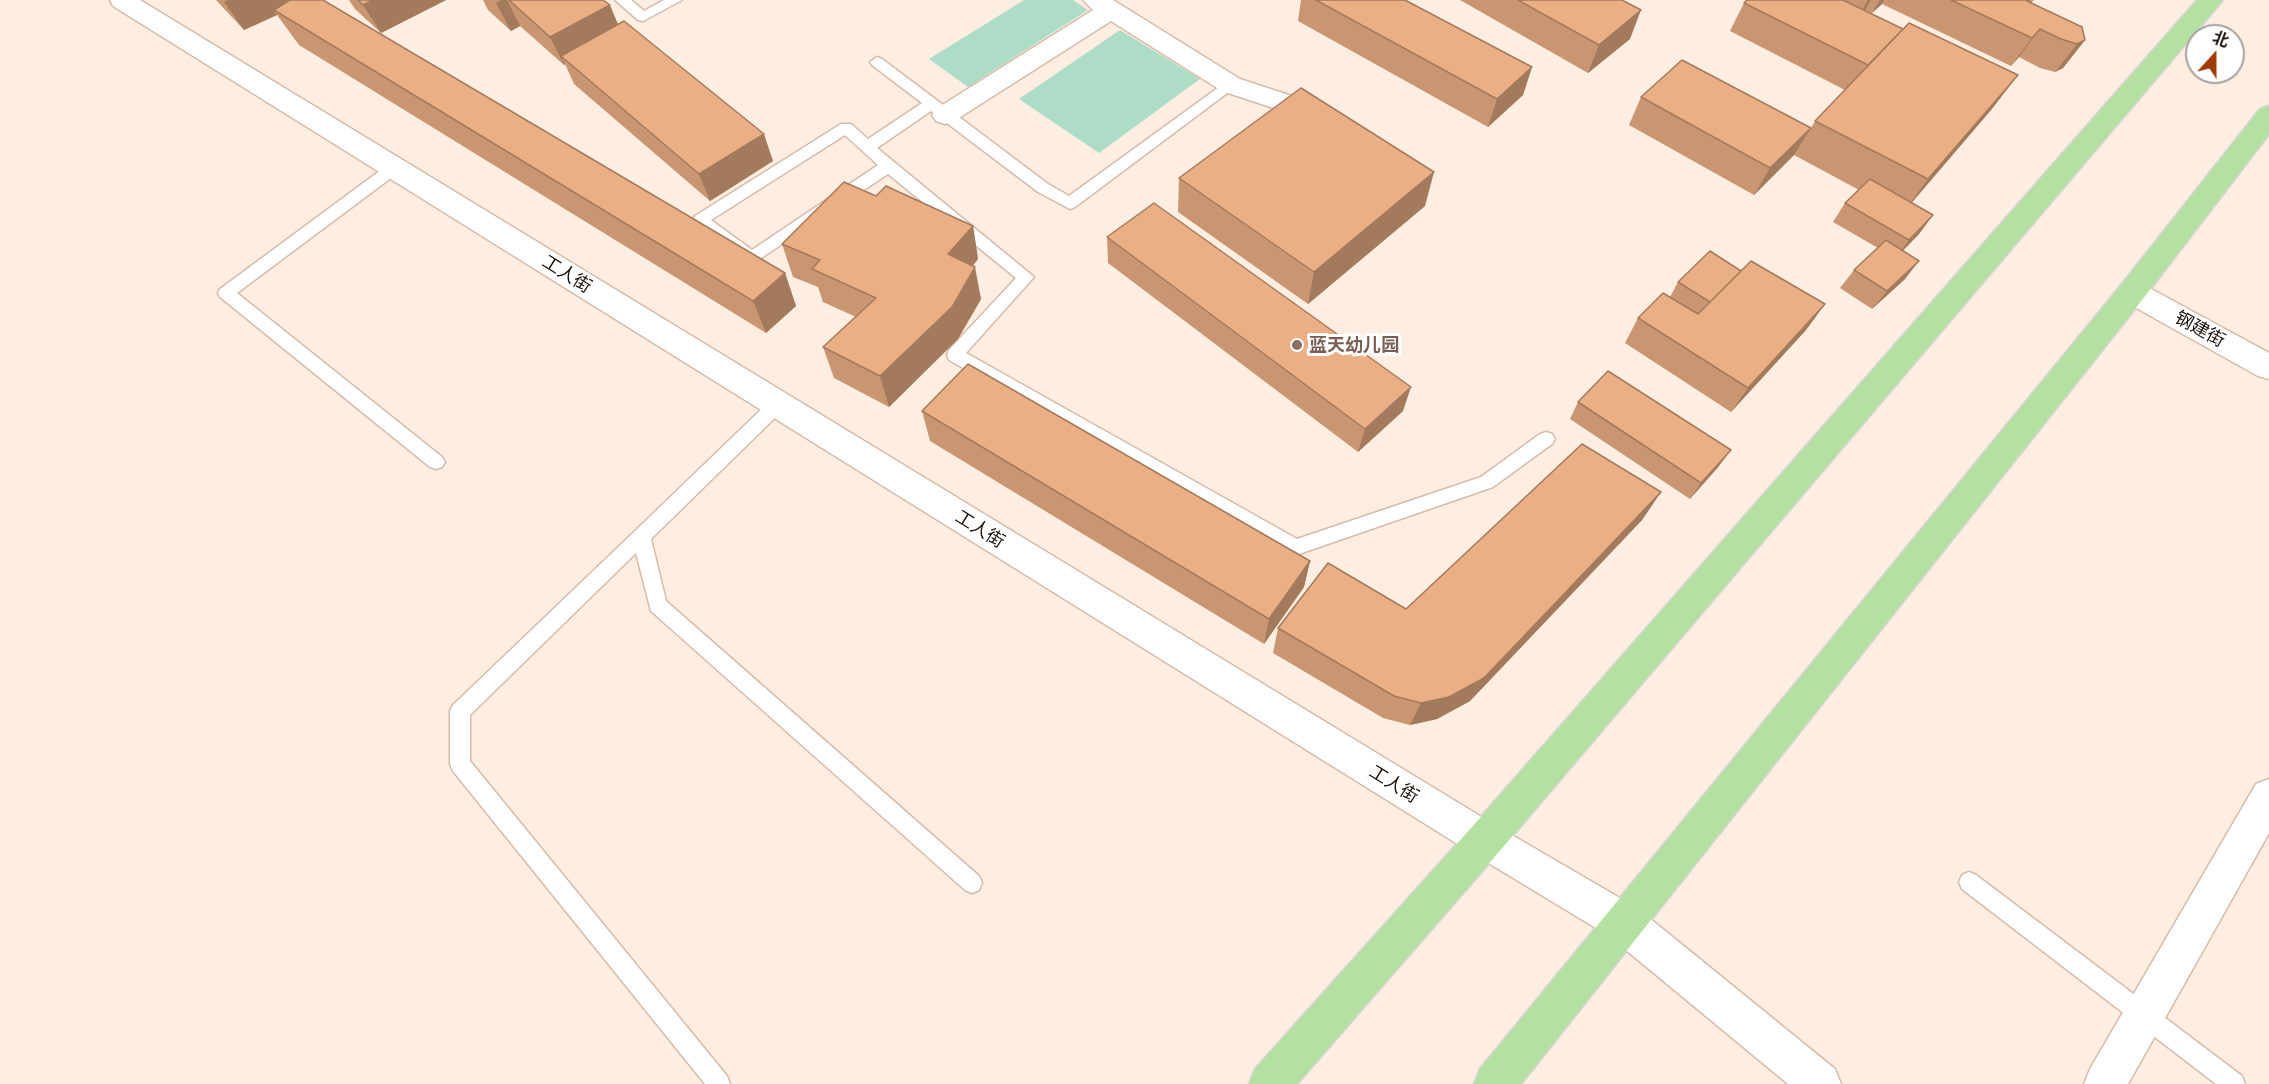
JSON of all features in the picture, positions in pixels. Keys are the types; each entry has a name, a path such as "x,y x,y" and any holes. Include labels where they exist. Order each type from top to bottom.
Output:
{"main road":[{"path":"1270,1084 1485,840 2211,0"},
{"path":"1495,1084 2132,292 2269,115"}],"street":[{"name":"工人街","path":"122,0 1485,840 1623,922 1820,1084"},
{"path":"938,110 1103,5 1231,85 1301,108 1340,132"},
{"name":"钢建街","path":"2132,292 2269,367"},
{"path":"2105,1084 2264,817"}],"lane":[{"path":"622,0 643,17 675,0"},
{"path":"878,62 1043,188 1070,203 1231,85"},
{"path":"867,147 938,110"},
{"path":"888,166 752,258 700,220 846,128 888,166 1026,278 955,355 1296,547 1487,482 1546,439"},
{"path":"394,168 226,293 436,462"},
{"path":"719,1084 460,764 460,711 778,404"},
{"path":"641,536 658,605 972,884"},
{"path":"1969,882 2234,1084"}],"green space":[{"path":"1024,0 1073,0 1088,10 968,87 929,59"},
{"path":"1120,30 1200,79 1099,153 1019,99"}],"building":[{"path":"290,0 323,0 785,273 753,301 274,10"},
{"path":"358,0 373,0 363,5"},
{"path":"509,0 603,0 610,5 550,37"},
{"path":"1316,0 1405,0 1532,67 1497,99"},
{"path":"1518,0 1622,0 1641,10 1599,45"},
{"path":"1747,0 1843,0 1903,29 1868,65 1744,3"},
{"path":"1951,0 2029,0 2027,1 2082,27 2085,40 2077,44 2040,29 2032,38"},
{"path":"624,21 764,134 699,174 561,56"},
{"path":"1909,23 2018,75 1928,179 1815,121"},
{"path":"1682,60 1811,128 1770,168 1641,97"},
{"path":"1301,88 1434,172 1314,272 1179,178"},
{"path":"1870,179 1933,215 1909,240 1845,203"},
{"path":"844,182 876,196 886,186 973,226 948,254 975,267 952,307 880,376 823,347 876,298 812,269 820,260 782,244"},
{"path":"1154,203 1411,387 1365,429 1107,237"},
{"path":"1886,240 1919,261 1887,291 1854,270"},
{"path":"1710,251 1741,271 1710,302 1678,282"},
{"path":"1751,261 1825,304 1748,388 1638,318 1663,293 1698,314"},
{"path":"968,364 1310,561 1269,619 922,411"},
{"path":"1608,371 1731,450 1701,483 1578,402"},
{"path":"1582,444 1661,492 1484,678 1449,697 1421,703 1394,696 1278,628 1328,563 1406,609"}],"place":[{"name":"蓝天幼儿园","path":"1297,345"}]}
